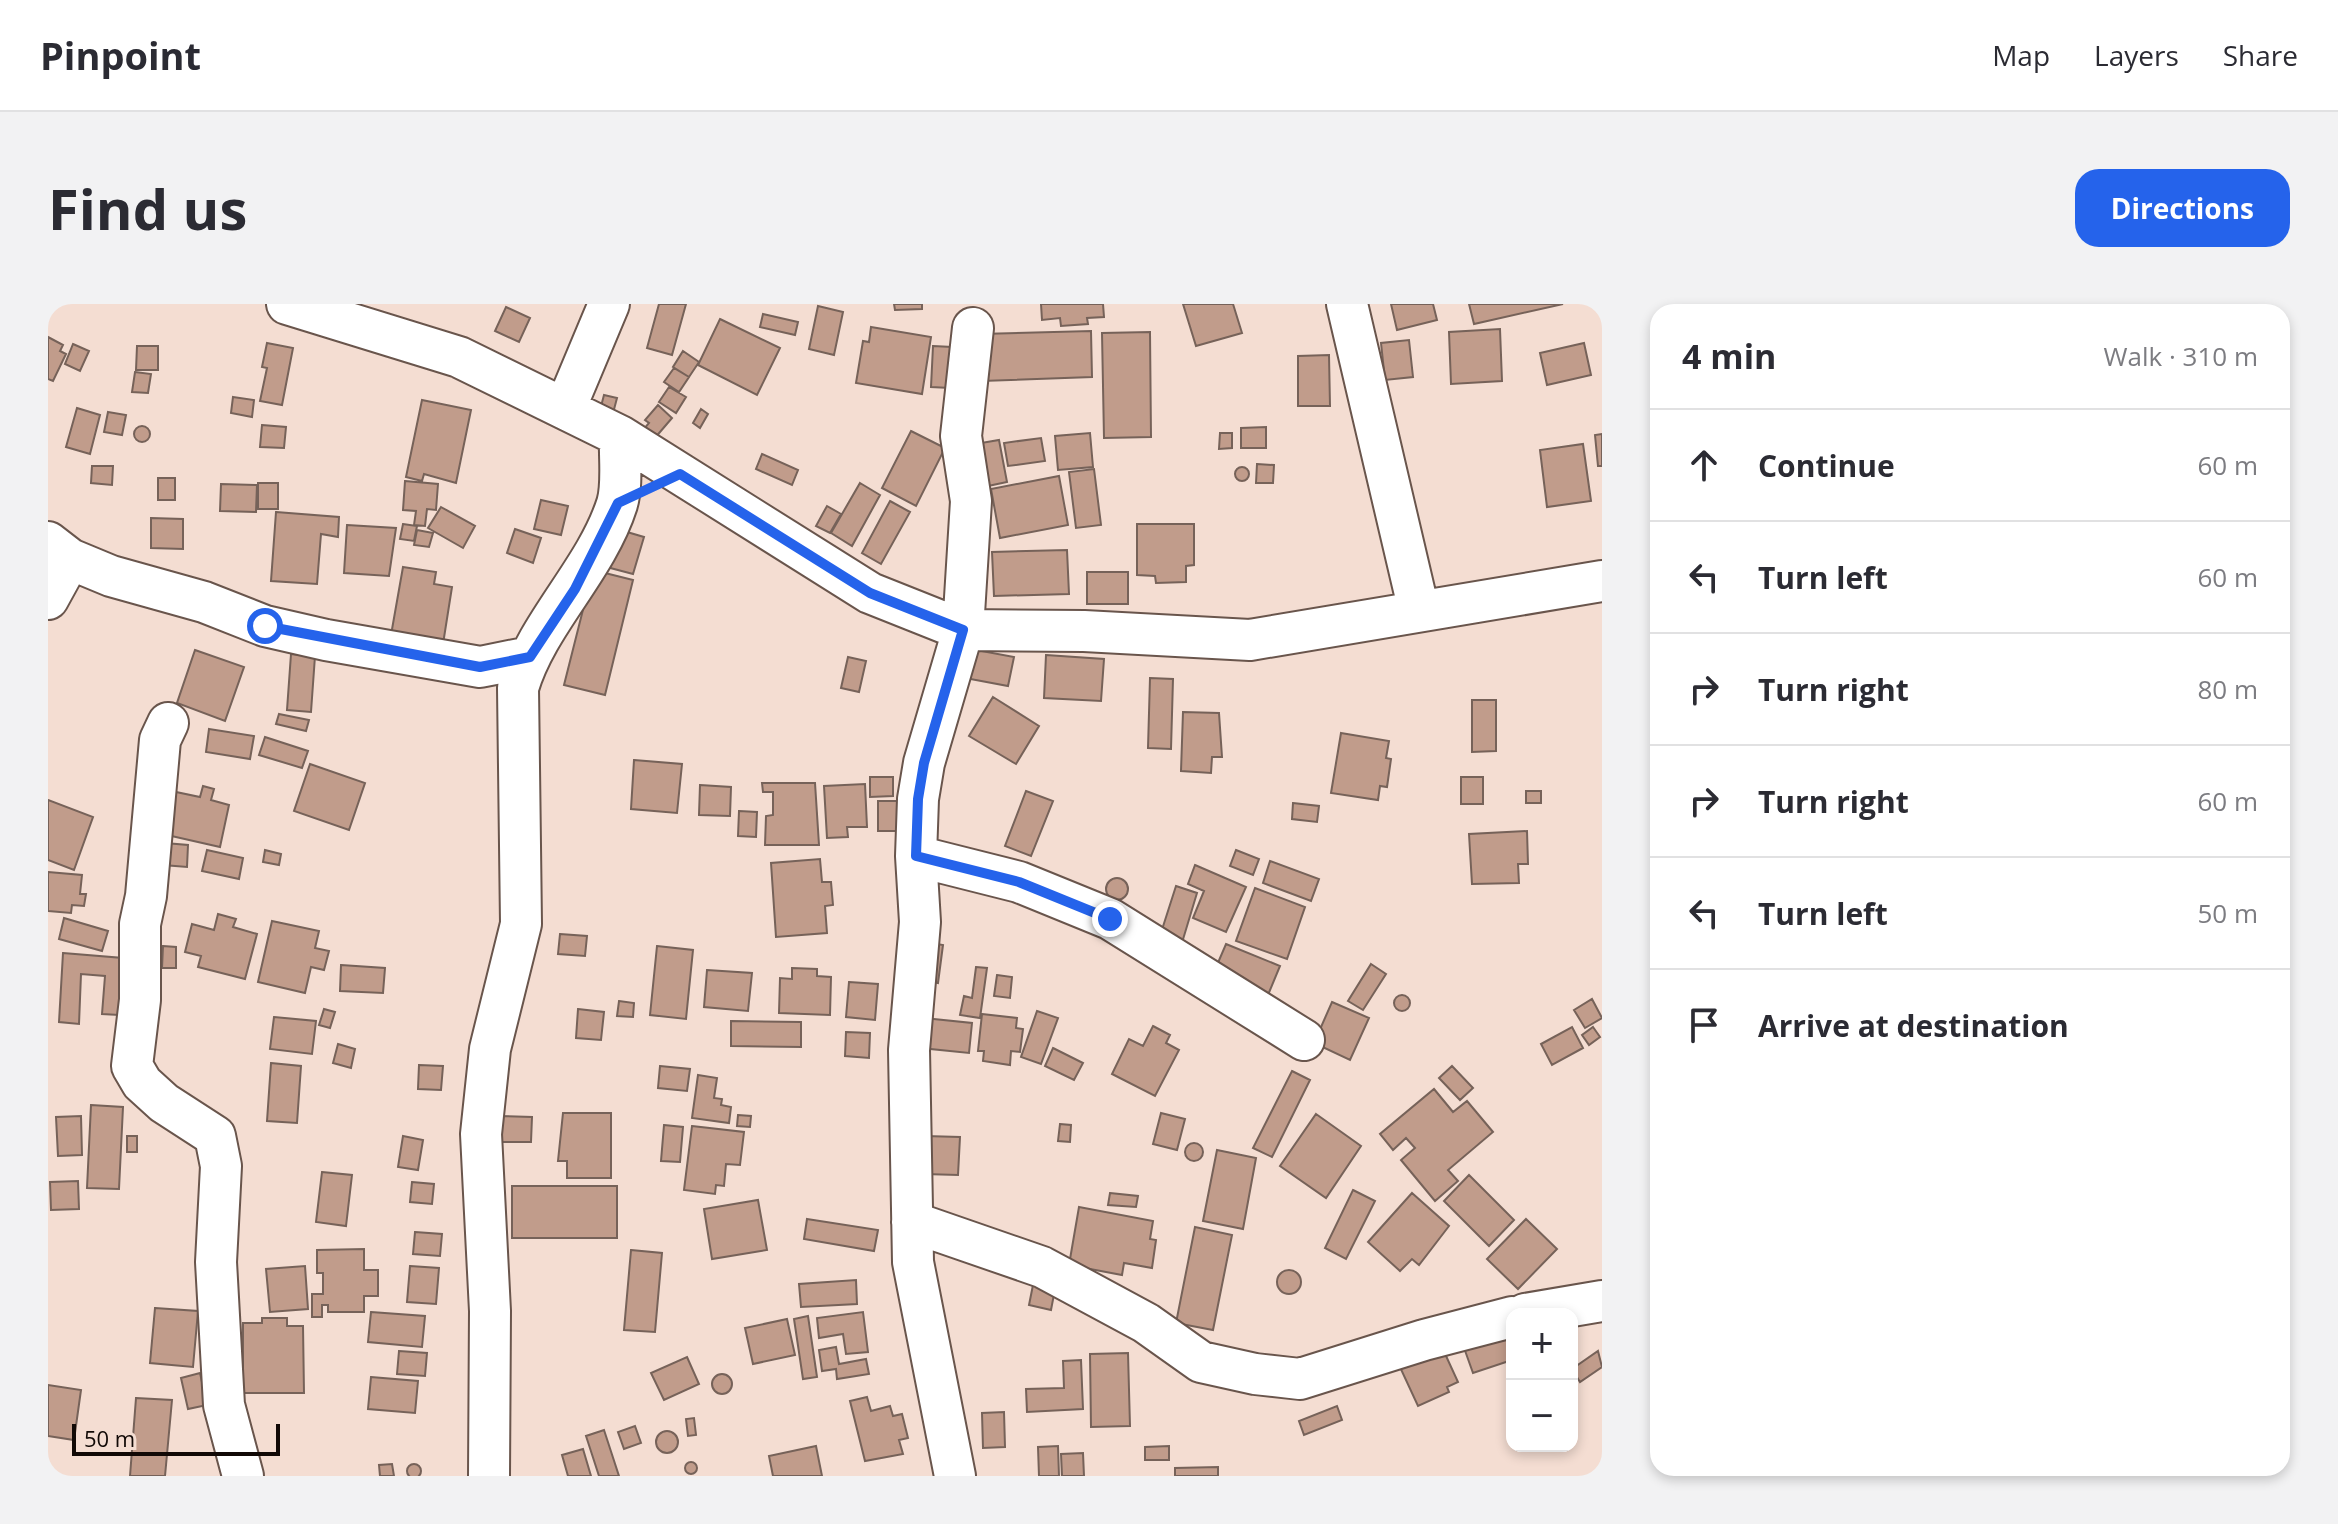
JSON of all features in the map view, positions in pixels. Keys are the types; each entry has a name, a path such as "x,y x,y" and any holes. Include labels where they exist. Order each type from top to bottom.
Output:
{"street":[{"path":"287,304 459,357 620,436 870,593 963,630 1084,631 1250,640 1602,581"},
{"path":"565,409 609,304"},
{"path":"1347,304 1419,611"},
{"path":"955,1476 913,1262 909,1050 920,922 916,856 918,799 924,763 963,630 971,501 961,436 973,328"},
{"path":"489,1476 490,1311 481,1134 490,1049 521,924 524,676 575,589 618,503 620,436"},
{"path":"618,503 680,474"},
{"path":"48,599 59,550 111,576 204,602 265,626 524,676"},
{"path":"168,723 160,740 146,896 140,924 140,1000 132,1066 142,1083 164,1103 215,1136 221,1166 216,1262 224,1405 243,1476"},
{"path":"916,856 1019,882 1110,919 1304,1040"},
{"path":"912,1222 1042,1267 1146,1323 1201,1362 1255,1374 1300,1379 1424,1340 1506,1319"},
{"path":"1561,1308 1602,1301"}],"building":[{"path":"659,304 686,304 672,355 647,348"},
{"path":"894,304 922,304 922,309 895,310"},
{"path":"1041,304 1103,304 1104,317 1087,318 1088,324 1061,326 1060,318 1042,320"},
{"path":"1183,304 1233,304 1242,333 1196,346"},
{"path":"1391,304 1433,304 1437,320 1397,330"},
{"path":"1469,304 1563,304 1474,324"},
{"path":"818,306 843,312 834,355 809,349"},
{"path":"506,307 530,318 519,342 495,331"},
{"path":"763,314 798,322 795,335 760,327"},
{"path":"720,319 780,348 757,395 698,365"},
{"path":"871,327 931,337 922,394 856,383 863,341 869,342"},
{"path":"1500,329 1502,381 1451,384 1449,332"},
{"path":"1091,331 1092,377 982,381 980,334"},
{"path":"1150,332 1151,437 1104,438 1102,333"},
{"path":"48,337 63,345 60,351 66,354 53,381 48,379"},
{"path":"1409,340 1413,377 1385,380 1381,343"},
{"path":"267,343 293,348 282,405 260,401 267,368 262,367"},
{"path":"1584,343 1591,375 1547,385 1540,353"},
{"path":"73,344 89,351 80,371 65,364"},
{"path":"137,346 158,346 158,370 136,370"},
{"path":"933,346 952,347 950,388 931,387"},
{"path":"683,351 699,362 689,377 673,367"},
{"path":"1329,355 1330,406 1298,406 1298,356"},
{"path":"674,368 689,377 679,392 664,382"},
{"path":"135,372 151,374 148,393 132,392"},
{"path":"669,387 686,397 676,413 659,402"},
{"path":"604,395 617,398 612,417 599,414"},
{"path":"233,397 254,400 252,417 231,413"},
{"path":"422,400 471,410 456,483 424,474 422,481 406,477"},
{"path":"658,405 672,418 654,439 643,430 649,423 645,420"},
{"path":"77,408 100,415 90,454 66,447"},
{"path":"701,409 708,414 700,428 693,423"},
{"path":"108,412 126,415 122,435 104,432"},
{"path":"262,425 286,427 284,448 260,447"},
{"path":"142,426 150,434 142,442 134,434"},
{"path":"1266,427 1266,448 1241,448 1241,428"},
{"path":"911,431 945,448 916,506 882,488"},
{"path":"1090,433 1093,467 1058,470 1055,436"},
{"path":"1220,433 1232,433 1232,448 1219,449"},
{"path":"1602,434 1602,466 1598,466 1595,435"},
{"path":"1041,438 1045,461 1008,466 1004,443"},
{"path":"999,440 1007,482 988,486 981,443"},
{"path":"1583,444 1591,501 1547,507 1540,450"},
{"path":"762,454 798,470 792,485 756,469"},
{"path":"1257,464 1274,465 1273,483 1256,483"},
{"path":"92,466 113,466 112,485 91,483"},
{"path":"1242,467 1249,474 1242,481 1235,474"},
{"path":"1094,469 1101,525 1076,528 1069,472"},
{"path":"1059,476 1068,525 1000,538 991,489"},
{"path":"158,478 175,478 175,500 158,500"},
{"path":"405,481 438,484 436,510 427,509 425,526 414,525 416,511 403,510"},
{"path":"258,483 278,483 278,509 258,509"},
{"path":"860,483 880,495 852,546 831,533"},
{"path":"221,484 257,485 256,512 220,511"},
{"path":"541,500 568,506 561,535 534,529"},
{"path":"890,501 910,512 881,564 862,553"},
{"path":"827,506 841,514 830,533 816,526"},
{"path":"441,507 475,526 463,548 428,528"},
{"path":"276,512 339,517 338,537 321,534 317,584 271,581"},
{"path":"151,518 183,519 183,549 151,548"},
{"path":"403,524 417,526 414,541 400,539"},
{"path":"1137,524 1194,524 1194,565 1186,566 1186,582 1156,583 1155,576 1137,575"},
{"path":"347,525 396,528 389,576 344,573"},
{"path":"610,527 644,537 633,574 599,565"},
{"path":"515,529 541,538 533,563 507,553"},
{"path":"417,530 433,533 429,547 414,545"},
{"path":"1067,550 1069,594 994,596 992,552"},
{"path":"403,567 436,572 434,584 452,587 443,644 391,635"},
{"path":"593,570 633,580 605,695 564,685"},
{"path":"1087,572 1128,572 1128,604 1087,604"},
{"path":"971,649 1014,657 1008,686 965,678"},
{"path":"195,650 244,667 225,721 177,703"},
{"path":"291,654 315,656 311,712 287,710"},
{"path":"1046,655 1104,659 1101,701 1044,698"},
{"path":"848,657 866,661 859,692 841,688"},
{"path":"1150,678 1173,679 1171,749 1148,748"},
{"path":"993,697 1039,726 1016,764 969,736"},
{"path":"1472,700 1496,700 1496,751 1472,752"},
{"path":"1183,712 1219,713 1222,757 1212,757 1211,773 1181,771"},
{"path":"279,714 309,720 306,731 276,724"},
{"path":"209,729 254,736 250,759 206,752"},
{"path":"1341,733 1389,741 1386,758 1391,759 1387,787 1380,786 1378,800 1331,793"},
{"path":"265,737 308,751 302,768 259,755"},
{"path":"634,760 682,764 677,813 631,809"},
{"path":"310,764 365,783 349,830 294,811"},
{"path":"870,777 893,777 893,796 870,797"},
{"path":"1461,777 1483,777 1483,804 1461,804"},
{"path":"762,783 815,783 819,845 765,845 766,816 773,815 773,792 763,792"},
{"path":"865,784 867,827 847,827 848,837 827,838 824,786"},
{"path":"700,785 731,787 730,816 699,815"},
{"path":"203,786 214,789 211,800 229,805 220,847 167,835 176,792 200,797"},
{"path":"1026,791 1053,801 1031,856 1005,846"},
{"path":"1526,791 1541,791 1541,803 1526,803"},
{"path":"48,800 93,817 74,870 48,860"},
{"path":"878,801 897,801 897,831 878,831"},
{"path":"1293,803 1319,806 1317,822 1292,819"},
{"path":"739,811 757,812 756,837 738,836"},
{"path":"1527,831 1528,864 1518,864 1519,883 1472,884 1469,834"},
{"path":"165,843 188,845 187,867 163,865"},
{"path":"207,850 243,858 239,879 202,871"},
{"path":"265,850 281,854 279,865 263,862"},
{"path":"1236,850 1259,859 1253,875 1230,866"},
{"path":"820,859 822,882 831,882 833,905 825,906 827,933 776,937 771,863"},
{"path":"1270,861 1319,879 1311,901 1263,883"},
{"path":"1195,865 1246,887 1226,932 1193,918 1204,891 1188,884"},
{"path":"48,872 82,875 80,894 86,894 84,906 72,905 71,913 48,911"},
{"path":"1117,878 1125,881 1128,889 1125,897 1117,900 1109,897 1106,889 1109,881"},
{"path":"1176,886 1197,893 1181,946 1159,939"},
{"path":"1255,888 1305,907 1287,959 1236,941"},
{"path":"218,914 236,919 233,927 257,934 245,979 198,967 201,956 185,952 192,924 214,930"},
{"path":"64,918 108,931 102,951 59,939"},
{"path":"272,921 319,931 315,948 329,951 324,970 311,967 305,993 258,982"},
{"path":"560,934 587,936 585,956 558,954"},
{"path":"931,943 943,945 938,983 925,981"},
{"path":"1226,944 1280,966 1268,995 1214,972"},
{"path":"163,946 176,947 176,968 162,968"},
{"path":"657,946 693,950 686,1019 650,1015"},
{"path":"63,953 123,958 119,1015 102,1014 105,976 81,974 79,1024 59,1022"},
{"path":"1371,964 1386,974 1363,1010 1348,1001"},
{"path":"341,965 385,968 383,993 340,991"},
{"path":"976,967 987,968 980,1018 960,1015 964,996 972,998"},
{"path":"792,968 817,969 817,976 831,977 830,1015 779,1013 780,978 792,979"},
{"path":"707,970 752,973 748,1011 704,1007"},
{"path":"997,975 1012,977 1010,998 994,996"},
{"path":"849,982 878,984 875,1020 846,1017"},
{"path":"1402,995 1410,1003 1402,1011 1394,1003"},
{"path":"1592,999 1602,1018 1585,1028 1574,1010"},
{"path":"619,1001 634,1003 633,1017 617,1016"},
{"path":"1332,1002 1369,1018 1350,1060 1314,1043"},
{"path":"324,1009 335,1012 330,1028 319,1025"},
{"path":"578,1009 604,1012 601,1040 576,1038"},
{"path":"1037,1011 1058,1018 1041,1064 1021,1057"},
{"path":"982,1014 1017,1018 1016,1028 1023,1029 1020,1052 1011,1051 1010,1065 983,1061 984,1051 978,1051"},
{"path":"274,1017 316,1021 312,1054 270,1049"},
{"path":"924,1018 972,1023 969,1053 921,1048"},
{"path":"731,1021 801,1022 801,1047 731,1046"},
{"path":"1153,1026 1170,1035 1166,1043 1179,1050 1155,1096 1112,1074 1129,1039 1143,1046"},
{"path":"1572,1027 1583,1048 1552,1065 1541,1044"},
{"path":"1593,1027 1600,1037 1589,1045 1582,1035"},
{"path":"846,1032 870,1033 869,1058 845,1056"},
{"path":"338,1044 355,1049 351,1068 333,1063"},
{"path":"1053,1048 1083,1063 1074,1080 1045,1066"},
{"path":"271,1063 301,1066 297,1123 267,1121"},
{"path":"419,1065 443,1066 441,1090 418,1089"},
{"path":"660,1066 690,1069 687,1091 658,1088"},
{"path":"1452,1066 1473,1088 1460,1100 1439,1078"},
{"path":"1292,1071 1310,1080 1272,1157 1253,1148"},
{"path":"698,1075 717,1078 714,1098 722,1099 721,1105 731,1107 729,1123 692,1118"},
{"path":"1434,1089 1453,1112 1467,1101 1493,1132 1448,1170 1458,1181 1435,1201 1401,1160 1415,1148 1406,1138 1393,1150 1380,1134"},
{"path":"91,1105 123,1107 119,1189 87,1188"},
{"path":"563,1113 611,1113 611,1178 567,1178 567,1161 558,1161"},
{"path":"1161,1113 1185,1119 1177,1150 1153,1144"},
{"path":"1316,1114 1361,1146 1326,1198 1280,1166"},
{"path":"738,1115 751,1116 750,1127 737,1126"},
{"path":"81,1116 82,1155 58,1156 56,1117"},
{"path":"498,1116 532,1117 531,1142 497,1142"},
{"path":"1060,1124 1071,1125 1070,1142 1058,1141"},
{"path":"664,1125 683,1127 680,1162 661,1161"},
{"path":"692,1126 744,1132 740,1165 726,1164 724,1186 716,1185 715,1194 684,1190"},
{"path":"127,1136 137,1136 137,1152 127,1152"},
{"path":"403,1136 423,1140 418,1170 398,1167"},
{"path":"925,1136 960,1137 958,1175 924,1174"},
{"path":"1194,1143 1203,1152 1194,1161 1185,1152"},
{"path":"1217,1150 1256,1158 1243,1229 1203,1221"},
{"path":"322,1172 352,1175 346,1226 316,1222"},
{"path":"1469,1175 1514,1220 1489,1246 1444,1201"},
{"path":"78,1181 79,1209 51,1210 50,1182"},
{"path":"412,1182 434,1184 432,1204 410,1202"},
{"path":"512,1186 617,1186 617,1238 512,1238"},
{"path":"1353,1190 1375,1201 1346,1259 1325,1248"},
{"path":"1110,1193 1138,1196 1136,1207 1108,1205"},
{"path":"1412,1193 1449,1226 1419,1265 1412,1259 1400,1271 1368,1242"},
{"path":"758,1200 767,1250 712,1259 704,1209"},
{"path":"1079,1207 1153,1221 1150,1239 1156,1240 1152,1268 1124,1263 1122,1275 1069,1265"},
{"path":"807,1219 878,1230 874,1251 804,1239"},
{"path":"1526,1219 1557,1249 1518,1289 1487,1259"},
{"path":"1195,1227 1232,1235 1213,1330 1176,1323"},
{"path":"415,1232 442,1234 440,1256 413,1254"},
{"path":"364,1249 364,1270 378,1270 378,1296 364,1296 364,1312 328,1312 328,1305 322,1305 322,1317 312,1317 312,1294 323,1294 323,1273 317,1273 317,1250"},
{"path":"631,1250 662,1253 655,1332 624,1330"},
{"path":"305,1266 308,1309 270,1312 266,1269"},
{"path":"410,1266 439,1268 436,1304 407,1302"},
{"path":"1289,1270 1298,1273 1301,1282 1298,1291 1289,1294 1280,1291 1277,1282 1280,1273"},
{"path":"856,1280 857,1304 801,1307 799,1284"},
{"path":"1033,1285 1055,1289 1051,1310 1029,1305"},
{"path":"155,1308 198,1311 193,1367 150,1363"},
{"path":"371,1312 425,1316 422,1347 368,1342"},
{"path":"863,1312 868,1352 846,1354 843,1334 819,1338 817,1318"},
{"path":"808,1316 817,1377 803,1379 794,1319"},
{"path":"262,1318 287,1318 287,1326 303,1326 304,1393 243,1393 243,1323 262,1323"},
{"path":"787,1319 795,1355 753,1364 745,1328"},
{"path":"1506,1331 1506,1362 1473,1373 1463,1345"},
{"path":"1441,1345 1458,1382 1447,1387 1449,1392 1418,1406 1399,1365"},
{"path":"836,1347 839,1364 866,1359 869,1374 837,1379 836,1369 822,1371 819,1350"},
{"path":"399,1351 427,1353 425,1376 397,1374"},
{"path":"1598,1351 1602,1367 1580,1382 1578,1365"},
{"path":"1128,1353 1130,1426 1091,1427 1090,1354"},
{"path":"687,1357 699,1384 664,1400 651,1373"},
{"path":"1081,1360 1083,1409 1027,1412 1026,1389 1064,1388 1063,1361"},
{"path":"200,1373 207,1405 188,1409 181,1378"},
{"path":"722,1374 729,1377 732,1384 729,1391 722,1394 715,1391 712,1384 715,1377"},
{"path":"371,1377 418,1381 415,1413 368,1409"},
{"path":"48,1385 81,1390 74,1440 48,1436"},
{"path":"867,1397 871,1411 890,1406 893,1416 902,1414 908,1438 899,1440 903,1454 865,1461 850,1401"},
{"path":"136,1398 172,1400 165,1476 130,1476"},
{"path":"1337,1406 1342,1420 1304,1435 1299,1421"},
{"path":"1004,1412 1005,1447 983,1448 982,1413"},
{"path":"694,1418 696,1435 688,1436 686,1419"},
{"path":"635,1426 641,1443 624,1449 618,1432"},
{"path":"604,1430 619,1476 599,1476 586,1436"},
{"path":"667,1431 675,1434 678,1442 675,1450 667,1453 659,1450 656,1442 659,1434"},
{"path":"816,1446 822,1476 773,1476 769,1456"},
{"path":"1058,1446 1059,1476 1039,1476 1038,1447"},
{"path":"1169,1446 1169,1460 1145,1460 1145,1447"},
{"path":"583,1449 591,1476 568,1476 562,1455"},
{"path":"1083,1453 1084,1476 1062,1476 1061,1454"},
{"path":"691,1462 697,1468 691,1474 685,1468"},
{"path":"392,1464 394,1476 380,1476 379,1465"},
{"path":"414,1464 421,1471 414,1478 407,1471"},
{"path":"1218,1467 1218,1476 1175,1476 1175,1468"}],"route":[{"path":"265,626 480,667 530,657 575,589 618,503 680,474 870,593 963,630 924,763 918,799 916,856 1019,882 1110,919"}]}
